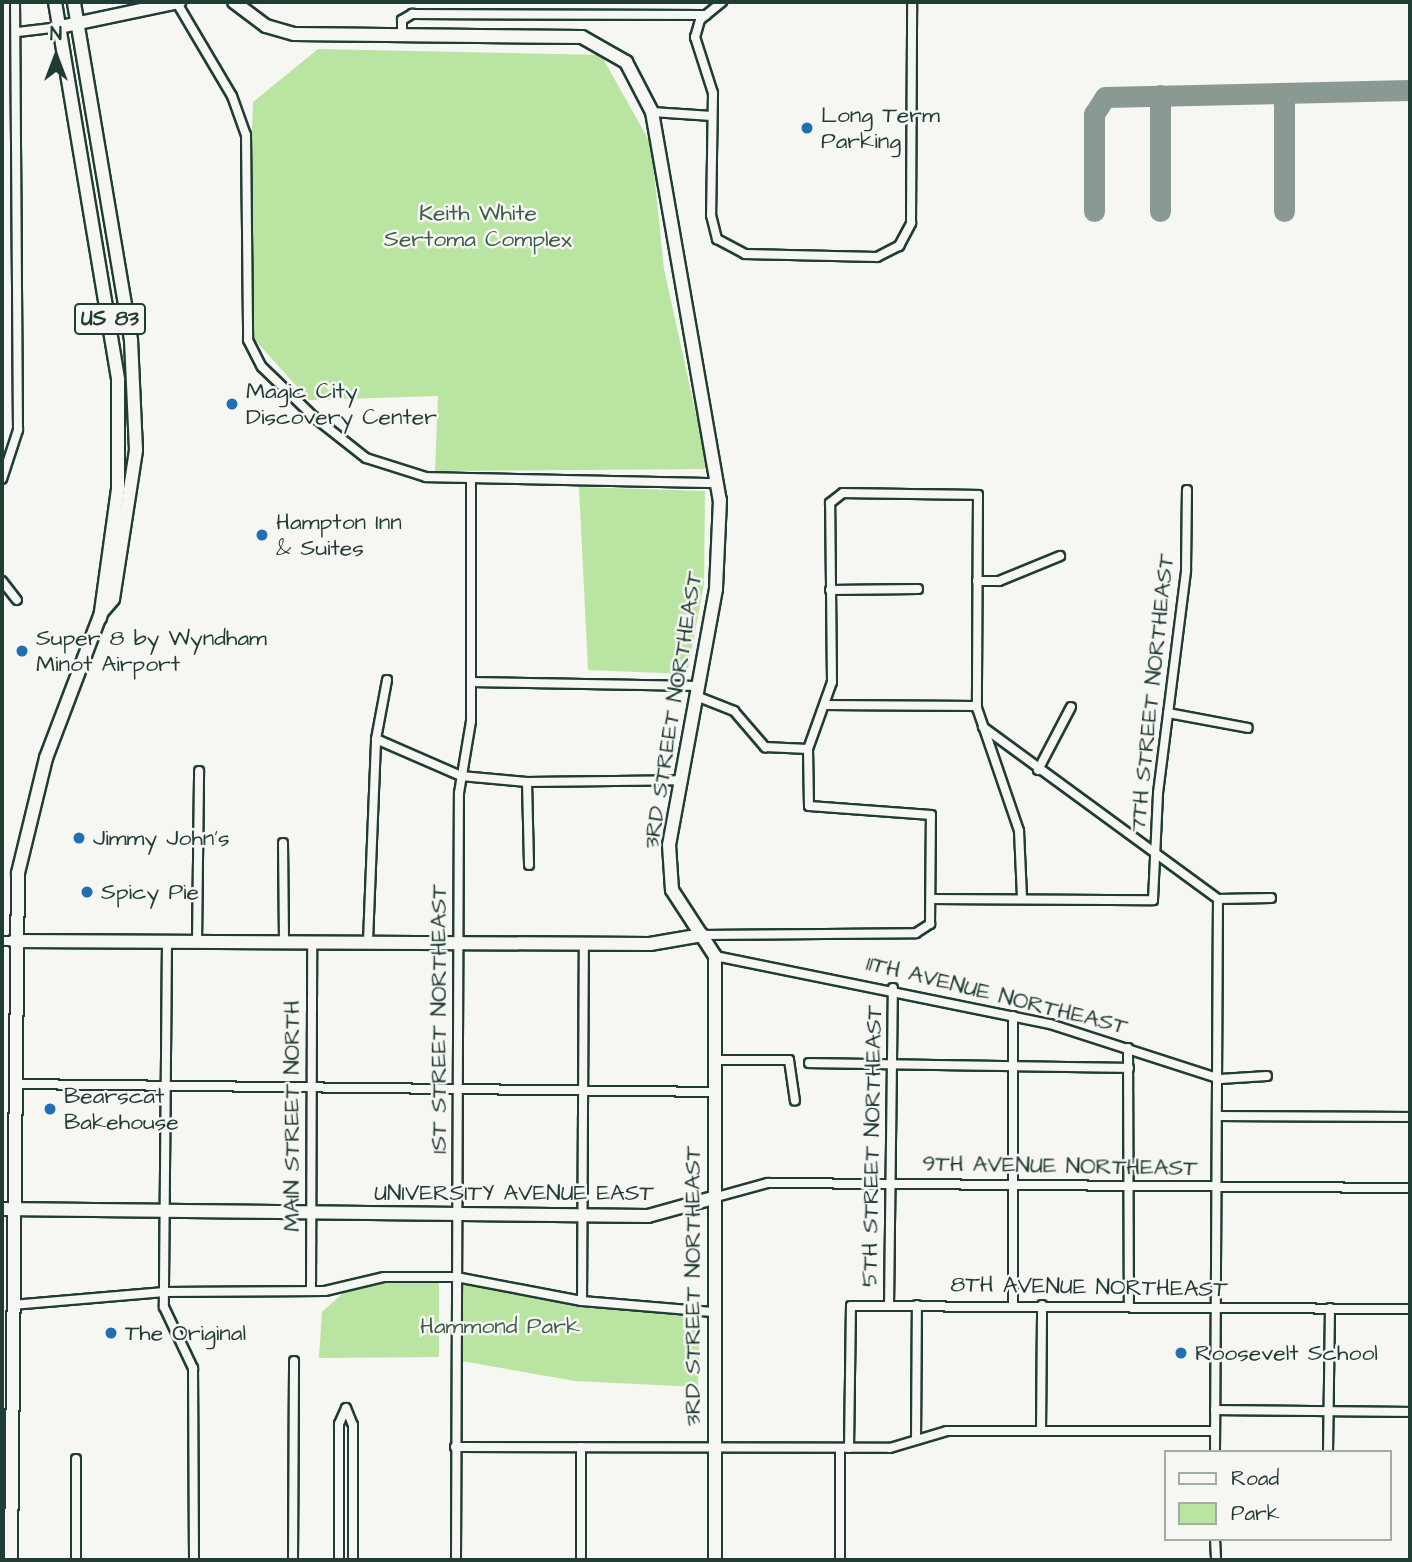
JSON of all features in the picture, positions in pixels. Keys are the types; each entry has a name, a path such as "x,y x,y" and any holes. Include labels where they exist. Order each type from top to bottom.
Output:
{"street":[{"path":"2,479 18,430 18,32 15,2"},
{"name":"US 83","path":"11,1560 12,1305 7,1209 14,1084 8,941 19,862 32,801 101,613 119,475 118,380 55,2"},
{"name":"US 83","path":"74,2 136,394 129,518 113,599 101,613"},
{"path":"18,32 77,24 178,2 232,96 246,135 245,316 253,353 288,393 366,458 426,477 715,482"},
{"name":"3RD STREET NORTHEAST","path":"234,2 260,22 294,34 582,37 626,62 652,112 715,482 719,547 698,691 680,780 670,879 678,904 702,934 715,956 715,1560"},
{"path":"722,2 707,15 695,37 713,93 711,215 717,239 729,250 807,256 890,253 911,223 912,2"},
{"path":"402,34 402,20 412,14 707,15"},
{"path":"652,112 712,116"},
{"path":"2,447 12,446"},
{"name":"1ST STREET NORTHEAST","path":"456,1560 458,942 461,776 471,682 471,478"},
{"name":"7TH STREET NORTHEAST","path":"1022,898 1153,900 1168,713 1186,570 1187,490"},
{"path":"8,941 650,944 702,934 926,932 932,899 931,815 912,811 818,811 809,806 808,749 832,682 830,503 843,493 978,495 977,706 1019,831 1022,898 932,899"},
{"path":"977,580 999,581 1060,556"},
{"path":"2,581 17,600"},
{"path":"830,590 918,589"},
{"path":"368,941 376,739 387,680"},
{"path":"471,682 698,691 734,711 765,747 808,749"},
{"path":"824,705 977,706"},
{"path":"1038,770 1071,707"},
{"path":"1168,713 1248,729"},
{"path":"982,727 1218,899 1271,898"},
{"path":"376,739 461,776 527,782 680,780"},
{"path":"197,942 199,771"},
{"path":"527,782 528,865"},
{"path":"283,843 284,942"},
{"path":"1215,1450 1220,1079 1218,899"},
{"path":"167,942 164,1292 167,1320 193,1368 194,1560"},
{"name":"MAIN STREET NORTH","path":"311,1292 312,942"},
{"path":"582,1301 584,942"},
{"name":"11TH AVENUE NORTHEAST","path":"715,956 893,988 1013,1016 1128,1048 1220,1079 1267,1076"},
{"name":"5TH STREET NORTHEAST","path":"889,1306 893,988"},
{"path":"1013,1016 1013,1304"},
{"path":"1128,1048 1129,1305"},
{"path":"715,1060 789,1060 795,1101"},
{"path":"809,1063 1129,1068"},
{"path":"14,1084 715,1092"},
{"path":"1219,1116 1410,1117"},
{"name":"9TH AVENUE NORTHEAST","path":"713,1198 768,1183 1410,1188"},
{"name":"UNIVERSITY AVENUE EAST","path":"7,1209 659,1216 713,1198"},
{"path":"12,1305 164,1292 311,1292 384,1277 456,1277 582,1301 713,1312"},
{"name":"8TH AVENUE NORTHEAST","path":"845,1448 850,1389 851,1306 1013,1304 1410,1309"},
{"path":"916,1440 917,1305"},
{"path":"1041,1432 1042,1305"},
{"path":"1328,1450 1330,1308"},
{"path":"293,1560 294,1361"},
{"path":"338,1560 339,1424 346,1408 353,1425 353,1560"},
{"path":"1215,1410 1410,1412"},
{"path":"455,1447 845,1448 916,1440 947,1431 1214,1432"},
{"path":"581,1447 581,1560"},
{"path":"840,1560 845,1448"},
{"path":"76,1459 76,1560"},
{"path":"1215,1541 1216,1560"}],"green space":[{"name":"Keith White Sertoma Complex","path":"318,49 601,55 651,144 664,269 708,469 435,471 438,396 309,400 246,330 253,102"},
{"path":"579,487 705,491 704,584 687,674 588,670"},
{"name":"Hammond Park","path":"456,1277 582,1301 700,1312 698,1387 575,1381 456,1360"},
{"name":"Hammond Park","path":"396,1279 439,1283 439,1357 319,1358 322,1312 352,1285"}],"taxiway":[{"path":"1094,211 1094,114 1105,97 1410,90"},
{"path":"1160,95 1160,211"},
{"path":"1284,95 1284,211"}],"place":[{"name":"Long Term Parking","path":"807,128"},
{"name":"Magic City Discovery Center","path":"232,404"},
{"name":"Hampton Inn & Suites","path":"262,535"},
{"name":"Super 8 by Wyndham Minot Airport","path":"22,651"},
{"name":"Jimmy John's","path":"79,838"},
{"name":"Spicy Pie","path":"87,892"},
{"name":"Bearscat Bakehouse","path":"50,1109"},
{"name":"The Original","path":"111,1333"},
{"name":"Roosevelt School","path":"1181,1353"}]}
